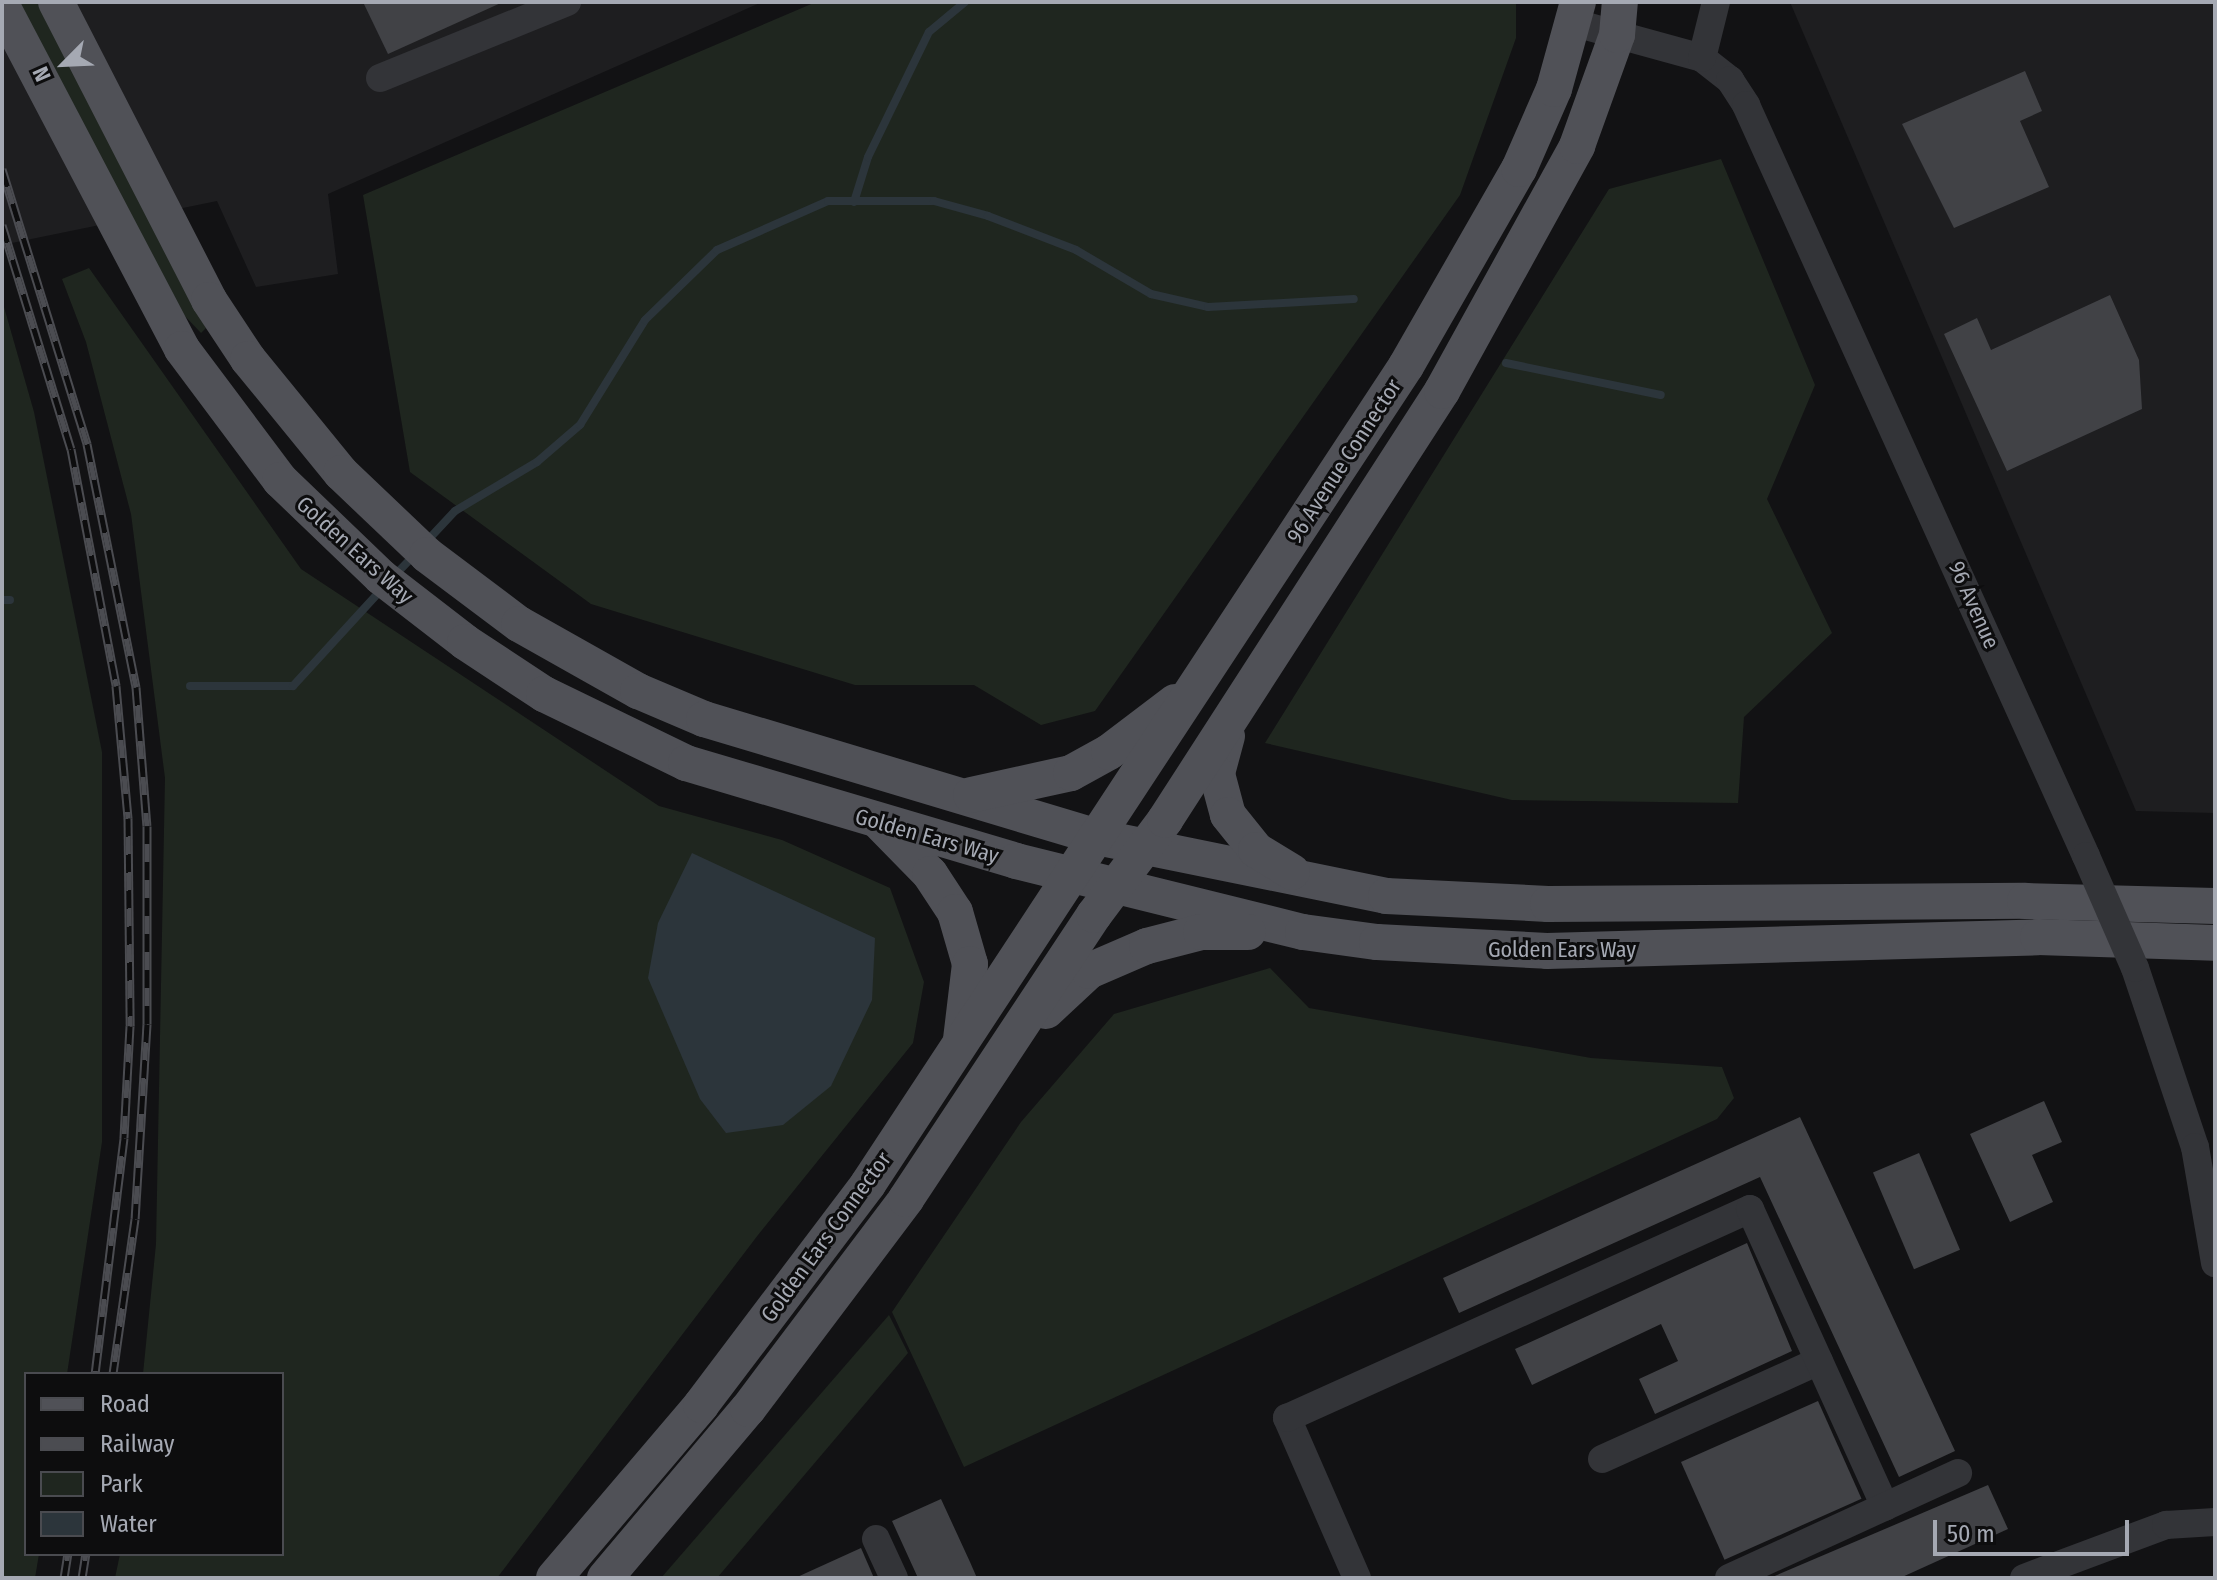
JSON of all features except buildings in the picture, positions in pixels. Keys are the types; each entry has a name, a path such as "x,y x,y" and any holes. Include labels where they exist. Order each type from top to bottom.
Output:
{"main road":[{"name":"Golden Ears Way","path":"56,2 209,300 282,404 341,473 427,555 569,654 704,719 795,750 965,795 1097,837 1314,885 1462,903 2148,901 2215,906"},
{"name":"Golden Ears Way","path":"2,6 182,349 280,480 411,602 544,694 686,763 880,823 1072,876 1303,932 1457,949 1547,951 2038,937 2215,943"},
{"name":"96 Avenue Connector","path":"1072,876 1406,366 1519,169 1554,89 1576,12"},
{"name":"96 Avenue Connector","path":"1113,886 1143,848 1450,378 1577,146 1619,18"},
{"path":"965,795 1071,773 1109,752 1201,680"},
{"path":"1234,710 1217,774 1228,815 1256,850 1314,885"},
{"path":"880,823 930,874 955,912 970,964 961,1044"},
{"name":"Golden Ears Connector","path":"554,1578 701,1405 868,1184 1072,876"},
{"name":"Golden Ears Connector","path":"605,1578 776,1372 906,1199 1113,886"},
{"path":"1001,1053 1089,971 1147,946 1201,932 1303,932"}],"street":[{"path":"380,78 567,2"},
{"path":"1702,58 1716,2"},
{"name":"96 Avenue","path":"1576,12 1619,18 1702,58 1730,80 1761,133 2135,968 2195,1147 2215,1263"},
{"path":"1357,1578 1287,1418 1750,1209 1885,1507"},
{"path":"1602,1459 1819,1361"},
{"path":"1729,1578 1958,1473"},
{"path":"2024,1578 2166,1525 2215,1522"},
{"path":"876,1539 894,1578"}],"shaded area":[{"path":"2,2 762,2 328,194 338,274 256,287 217,201 2,245"},
{"path":"1790,2 2215,2 2215,813 2136,811"}],"green space":[{"path":"19,2 37,2 206,328 201,333 182,313"},
{"path":"816,2 1516,2 1516,38 1460,195 1095,711 1041,725 974,685 855,685 591,604 410,472 363,195"},
{"path":"1721,159 1815,385 1767,499 1832,633 1744,717 1738,803 1512,800 1265,743 1609,189"},
{"path":"89,268 301,569 659,806 782,840 890,888 924,982 913,1043 758,1235 497,1578 115,1578 120,1556 284,1556 284,1372 143,1372 156,1244 165,778 131,514 86,342 62,279"},
{"path":"2,300 34,412 102,752 102,1142 67,1372 24,1372 24,1556 39,1556 35,1578 2,1578"},
{"path":"1270,968 1309,1008 1591,1058 1722,1067 1734,1098 1717,1119 964,1467 892,1312 1021,1122 1114,1014"},
{"path":"889,1315 908,1353 717,1578 661,1578"}],"water":[{"path":"692,853 875,938 872,1000 831,1086 783,1125 726,1133 700,1099 648,978 658,923"}],"waterway":[{"path":"854,202 868,157 929,32 965,2"},
{"path":"427,541 455,511 537,462 580,425 645,320 717,250 828,201 934,201 988,216 1076,250 1151,294 1208,307 1354,299"},
{"path":"1506,363 1661,395"},
{"path":"394,576 415,554"},
{"path":"190,686 293,686 382,589"},
{"path":"2,600 10,600"}],"railway":[{"path":"2,169 87,444 136,687 147,826 147,1024 135,1219 113,1372"},
{"path":"2,225 71,449 116,686 128,818 130,1026 124,1138 95,1372"},
{"path":"64,1578 68,1556"},
{"path":"82,1578 86,1556"}]}
